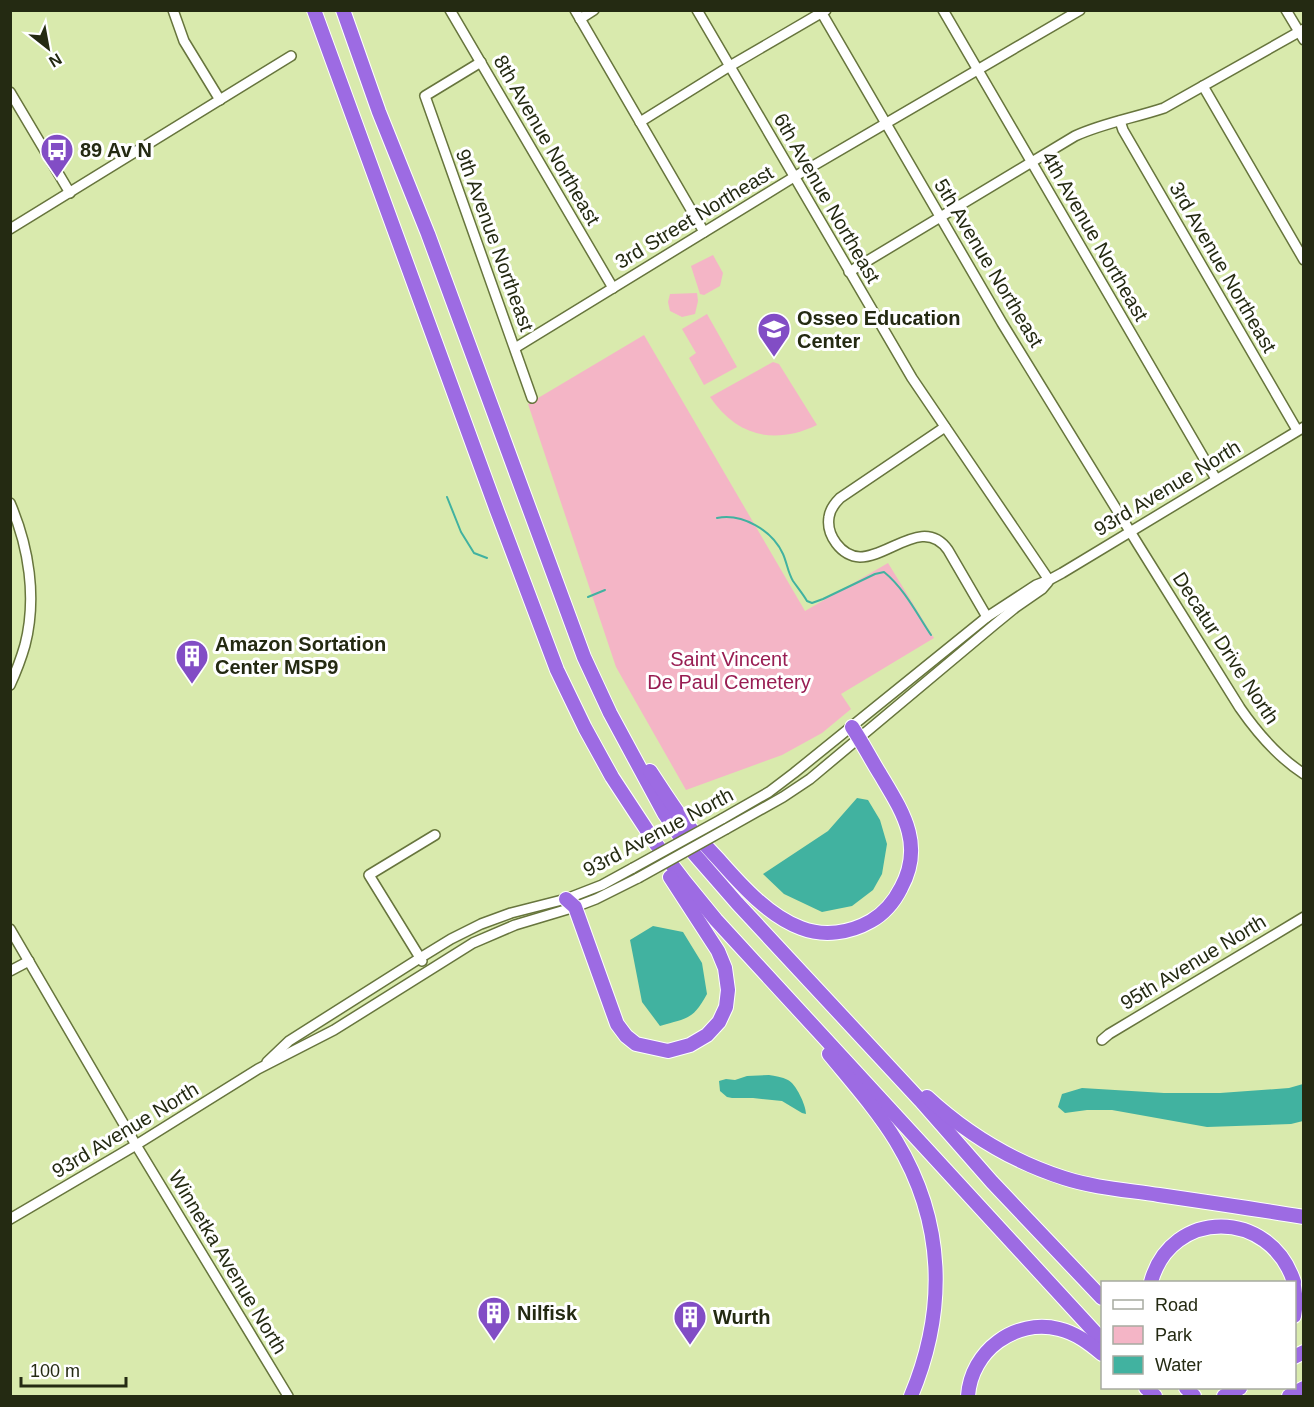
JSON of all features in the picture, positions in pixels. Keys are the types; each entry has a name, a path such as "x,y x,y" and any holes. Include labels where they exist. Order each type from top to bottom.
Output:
{"highway":[{"path":"314,10 557,670 612,777 644,827 698,897 1101,1339"},
{"path":"343,10 379,112 428,234 580,647 610,713 664,813 683,841 737,903 1101,1297"},
{"path":"352,10 379,112"},
{"path":"337,74 362,63"},
{"path":"610,713 681,817 752,896 800,928 818,933 849,931 877,918 894,902 904,883 911,861 911,839 908,825 856,733"},
{"path":"571,903 617,1024 626,1036 636,1044 668,1051 690,1045 707,1035 719,1022 726,1007 728,990 725,968 713,943 664,867 644,827"},
{"path":"774,983 896,1140 920,1191 932,1236 936,1281 928,1349 910,1396"},
{"path":"831,1004 943,1111 993,1146 1028,1164 1065,1178 1099,1186 1304,1216"},
{"path":"1151,1281 1162,1258 1174,1244 1198,1231 1225,1226 1255,1234 1272,1246 1286,1263 1293,1281"},
{"path":"900,1396 933,1318"},
{"path":"968,1396 972,1375 984,1354 998,1341 1017,1331 1039,1327 1058,1329 1080,1337 1101,1353"},
{"path":"1216,1396 1232,1391"}],"street":[{"path":"173,10 184,41 220,100"},
{"name":"8th Avenue Northeast","path":"450,10 613,288"},
{"path":"594,10 578,15 704,232"},
{"name":"6th Avenue Northeast","path":"697,10 912,378 1049,580"},
{"name":"4th Avenue Northeast","path":"943,10 1216,479"},
{"name":"3rd Street Northeast","path":"515,348 794,177 1080,10"},
{"path":"849,272 1075,136 1090,129 1164,108 1302,33 1286,10"},
{"path":"640,122 822,11"},
{"name":"5th Avenue Northeast","path":"822,11 1002,323 1130,532"},
{"path":"10,229 291,56"},
{"name":"9th Avenue Northeast","path":"481,62 425,96 532,398"},
{"path":"1203,86 1304,260"},
{"path":"10,92 70,193"},
{"name":"3rd Avenue Northeast","path":"1120,121 1122,130 1300,429"},
{"path":"945,427 840,498 831,510 829,526 831,534 841,549 862,557 911,538 937,539 948,550 987,617"},
{"name":"93rd Avenue North","path":"258,1069 289,1041 420,958 481,924 511,913 604,896 783,797 810,779 856,733 987,617 1036,585 1049,580 1300,429"},
{"path":"10,503 26,551 30,574 29,617 25,644 10,685"},
{"name":"Decatur Drive North","path":"1130,532 1256,731 1291,766 1304,774"},
{"name":"93rd Avenue North","path":"10,1219 136,1146 258,1069 334,1030 473,943 571,903 769,792 856,733 1042,589 1049,580"},
{"path":"428,971 369,875 435,835"},
{"name":"95th Avenue North","path":"1102,1040 1304,917"},
{"name":"Winnetka Avenue North","path":"10,929 136,1146 288,1396"},
{"path":"10,971 29,961"}],"green space":[{"path":"713,255 723,273 720,286 704,295 700,294 691,266"},
{"path":"697,293 695,314 682,317 670,311 668,302 670,294"},
{"path":"707,314 737,367 704,385 689,358 696,353 682,329"},
{"name":"Saint Vincent De Paul Cemetery","path":"644,335 805,611 888,563 934,638 841,694 851,709 822,733 782,755 686,790 616,667 528,404"},
{"path":"773,362 779,364 817,425 786,435 758,434 732,421 710,397"}],"water":[{"path":"857,798 868,800 880,820 887,844 882,874 873,890 852,906 822,912 784,894 763,874 828,831"},
{"path":"653,926 683,932 702,963 707,994 698,1009 688,1017 660,1026 642,1002 630,940"},
{"path":"769,1075 791,1082 800,1095 806,1114 782,1101 732,1098 720,1091 719,1081"},
{"path":"1303,1084 1303,1121 1291,1124 1207,1127 1112,1110 1065,1113 1058,1107 1062,1094 1082,1088 1164,1093 1220,1093 1289,1088"}],"waterway":[{"path":"447,497 461,532 474,553 487,558"},
{"path":"717,518 727,517 746,521 772,538 783,554 793,581 807,601 812,603 884,572 904,593 931,635"},
{"path":"588,597 605,590"}],"place":[{"name":"89 Av N","path":"57,179"},
{"name":"Osseo Education Center","path":"774,358"},
{"name":"Amazon Sortation Center MSP9","path":"192,685"},
{"name":"Nilfisk","path":"494,1342"},
{"name":"Wurth","path":"690,1346"}]}
